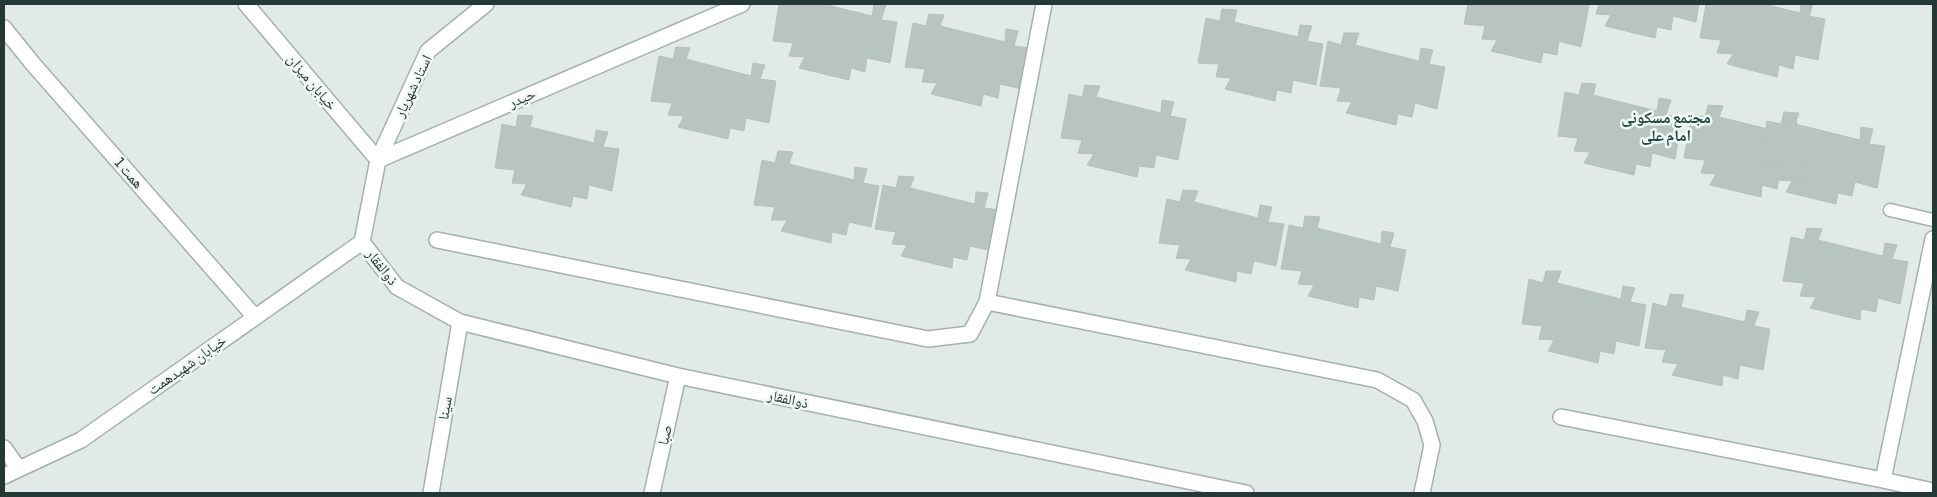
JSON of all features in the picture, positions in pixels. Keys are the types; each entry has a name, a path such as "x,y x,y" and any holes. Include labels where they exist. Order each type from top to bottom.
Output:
{"street":[{"name":"خیابان میزان","path":"246,4 378,160"},
{"name":"استاد شهریار","path":"378,160 428,51 486,4"},
{"name":"حیدر","path":"378,160 742,4"},
{"path":"437,240 928,339 970,334 987,302 1044,4"},
{"name":"همت 1","path":"4,28 40,72 255,317"},
{"path":"362,242 378,160"},
{"path":"1883,480 1933,239"},
{"name":"خیابان شهیدهمت","path":"4,476 81,440 362,242"},
{"name":"ذوالفقار","path":"362,242 397,287 460,322 678,376 1246,493"},
{"path":"987,302 1378,380 1413,400 1425,421 1432,445 1422,493"},
{"name":"سینا","path":"431,493 460,322"},
{"name":"صبا","path":"652,493 678,376"},
{"path":"1561,417 1933,491"},
{"path":"4,448 20,468"}],"lane":[{"path":"1890,210 1933,220"}],"building":[{"path":"779,4 823,4 872,16 874,4 886,5 881,20 897,22 890,63 867,58 865,72 851,68 849,80 799,68 805,57 789,56 793,43 773,41"},
{"path":"1468,4 1589,5 1581,47 1559,41 1557,55 1543,52 1541,63 1491,51 1497,40 1482,39 1485,26 1464,24"},
{"path":"1599,4 1699,4 1696,22 1673,16 1671,30 1657,27 1655,38 1605,26 1611,15 1596,14"},
{"path":"1706,4 1764,4 1800,13 1801,4 1813,4 1809,16 1825,19 1818,60 1795,55 1793,69 1779,65 1777,77 1727,64 1733,54 1717,53 1721,40 1700,38"},
{"path":"1222,9 1237,10 1234,22 1298,37 1300,25 1312,26 1307,41 1323,44 1316,85 1293,80 1291,93 1277,90 1275,101 1225,89 1231,78 1216,77 1219,64 1198,63 1206,18 1220,21"},
{"path":"929,14 944,15 940,26 1005,42 1006,29 1018,31 1014,46 1030,48 1022,89 1000,84 998,98 983,94 981,106 931,94 937,83 922,82 925,69 905,67 913,23 926,26"},
{"path":"1344,33 1359,33 1355,45 1419,61 1421,48 1433,50 1429,64 1445,67 1437,109 1415,103 1412,117 1398,114 1396,125 1346,113 1352,102 1337,101 1341,88 1320,86 1328,41 1341,45"},
{"path":"676,47 690,48 686,59 751,76 753,63 765,65 760,79 776,81 769,123 746,118 744,131 730,128 728,139 678,127 684,116 668,115 672,103 651,101 659,56 673,59"},
{"path":"1582,83 1596,84 1593,95 1657,111 1659,98 1671,100 1666,115 1682,117 1675,159 1652,153 1650,167 1636,164 1634,175 1584,163 1590,152 1574,151 1578,138 1558,136 1565,92 1579,95"},
{"path":"1085,85 1100,86 1096,97 1161,113 1162,100 1174,102 1170,116 1186,119 1178,160 1156,155 1154,168 1139,166 1137,177 1087,165 1094,154 1078,153 1082,140 1061,138 1069,94 1082,97"},
{"path":"1708,105 1723,106 1719,117 1784,133 1785,120 1797,122 1793,137 1809,139 1801,180 1779,176 1777,189 1762,185 1761,197 1710,185 1716,174 1701,173 1705,160 1684,158 1692,114 1705,117"},
{"path":"1784,112 1799,113 1795,124 1860,140 1861,127 1873,129 1869,144 1885,146 1877,188 1855,182 1852,196 1838,193 1836,204 1786,192 1792,181 1777,180 1780,167 1760,165 1767,121 1781,124"},
{"path":"518,115 533,116 530,127 594,143 596,130 608,132 603,147 619,149 612,191 589,185 587,199 573,196 571,207 521,195 527,184 512,183 515,170 495,168 502,124 516,127"},
{"path":"778,151 793,152 789,164 854,180 855,167 867,169 863,183 879,186 871,227 849,222 846,235 832,232 831,243 781,231 787,220 771,220 775,207 754,205 762,160 775,163"},
{"path":"899,176 914,177 910,188 975,204 976,192 988,193 984,208 1000,210 992,251 970,246 967,260 953,257 952,268 901,256 907,245 892,244 896,232 875,229 883,185 896,188"},
{"path":"1183,190 1198,191 1194,202 1258,218 1260,205 1272,207 1268,222 1284,224 1276,266 1254,261 1251,274 1237,271 1236,282 1185,270 1191,259 1176,258 1180,245 1159,243 1167,199 1180,202"},
{"path":"1305,216 1320,217 1317,228 1381,244 1382,231 1394,233 1390,247 1406,250 1398,291 1376,286 1374,300 1359,297 1358,308 1308,296 1314,285 1298,284 1302,271 1281,269 1289,225 1303,228"},
{"path":"1807,228 1822,229 1818,240 1883,256 1885,243 1897,245 1892,259 1908,262 1900,304 1878,298 1876,312 1861,309 1860,320 1810,308 1816,297 1800,296 1804,283 1783,281 1791,237 1804,240"},
{"path":"1546,271 1561,271 1557,283 1621,299 1623,286 1635,288 1630,302 1646,305 1639,346 1616,341 1614,354 1600,351 1598,363 1548,351 1554,340 1539,339 1542,326 1522,324 1529,279 1543,283"},
{"path":"1670,294 1684,295 1681,307 1745,322 1747,310 1759,312 1754,326 1770,329 1763,370 1740,365 1738,379 1723,375 1722,386 1672,375 1678,364 1662,362 1666,350 1645,348 1653,303 1667,307"}],"district":[{"name":"مجتمع مسکونی امام علی","path":"1666,126"}]}
